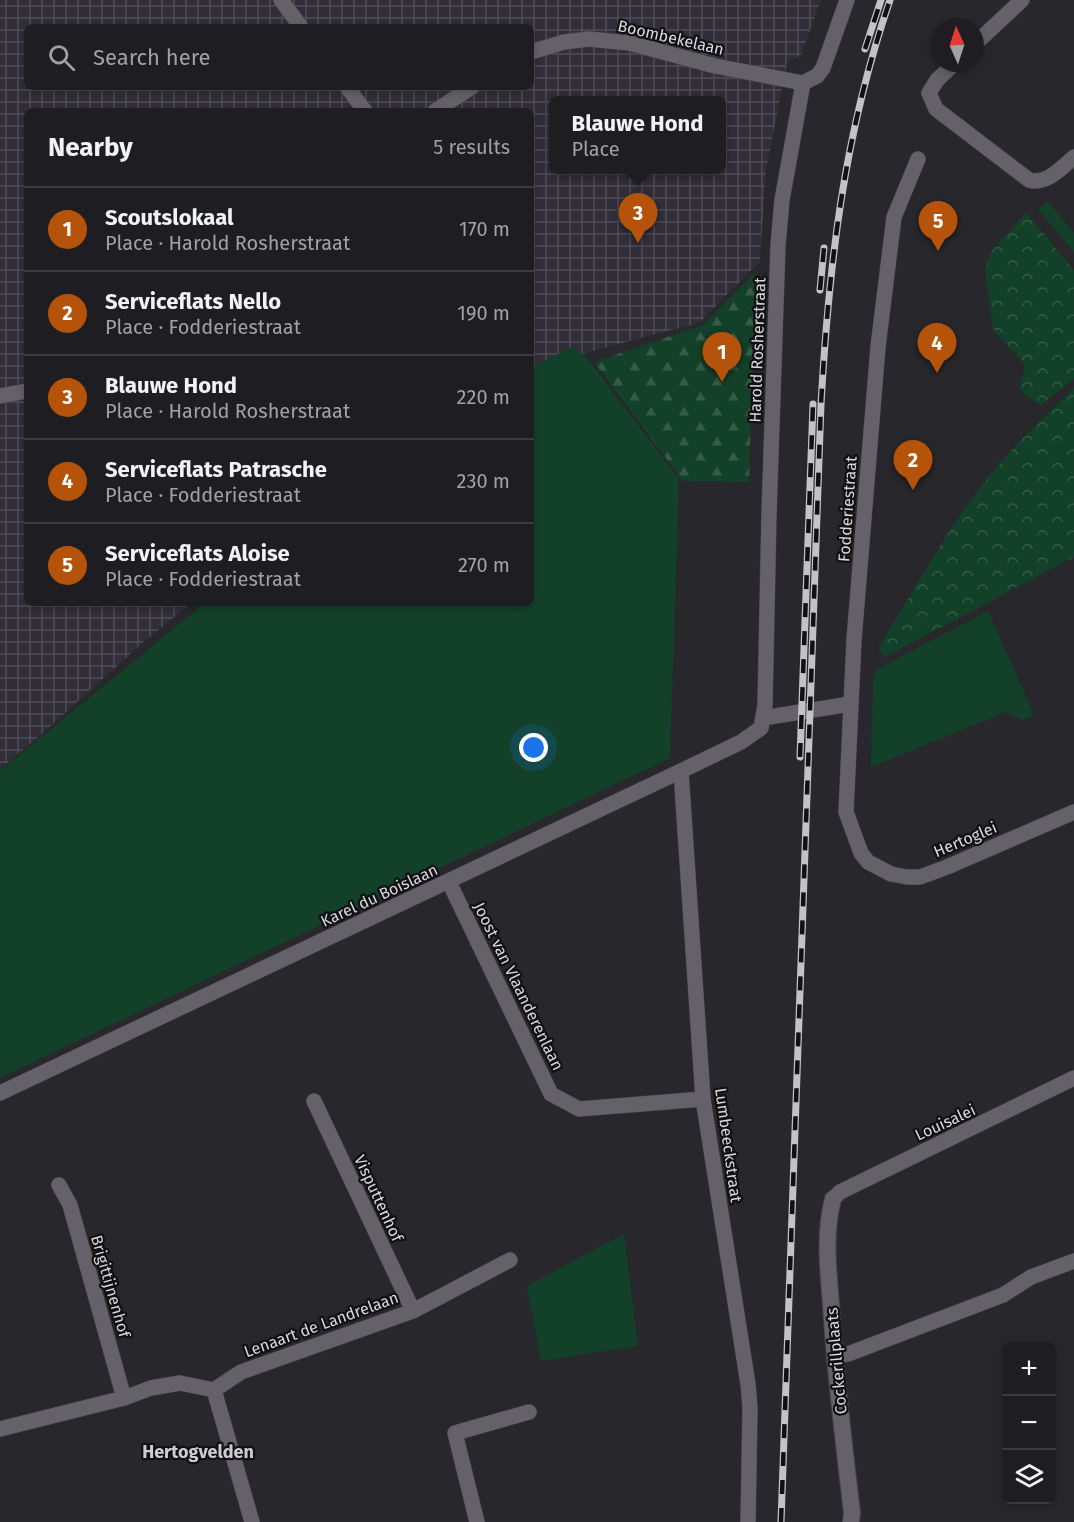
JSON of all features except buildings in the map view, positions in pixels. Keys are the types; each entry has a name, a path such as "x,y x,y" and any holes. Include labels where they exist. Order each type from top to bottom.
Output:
{"street":[{"path":"281,0 299,24"},
{"path":"803,83 817,76 823,68 847,0"},
{"path":"984,36 1022,0"},
{"name":"Boombekelaan","path":"534,51 564,42 589,39 609,41 715,66 803,83"},
{"path":"945,72 929,93 936,109 1029,180 1037,182 1051,177 1074,157"},
{"name":"Harold Rosherstraat","path":"763,718 778,244 784,189 803,83"},
{"path":"349,90 364,108"},
{"path":"440,108 466,90"},
{"name":"Fodderiestraat","path":"868,862 861,853 846,812 850,704 878,347 885,285 894,217 918,159"},
{"path":"0,396 24,392"},
{"path":"763,718 850,704"},
{"name":"Karel du Boislaan","path":"0,1093 753,736 760,728 763,718"},
{"name":"Lumbeeckstraat","path":"681,771 703,1099 748,1384 750,1408 748,1522"},
{"name":"Hertoglei","path":"868,862 891,874 920,877 1074,812"},
{"name":"Joost van Vlaanderenlaan","path":"449,882 551,1094 579,1108 703,1099"},
{"name":"Louisalei","path":"834,1199 840,1192 1074,1078"},
{"name":"Visputtenhof","path":"314,1101 413,1311"},
{"name":"Brigittijnenhof","path":"59,1185 70,1205 124,1398"},
{"name":"Cockerillplaats","path":"834,1199 828,1217 828,1264 834,1357 852,1513 851,1522"},
{"name":"Lenaart de Landrelaan","path":"214,1390 241,1372 413,1311 510,1260"},
{"path":"834,1357 848,1354 1003,1295 1032,1277 1074,1261"},
{"path":"0,1429 124,1398 151,1388 180,1383 214,1390 252,1522"},
{"path":"477,1522 455,1433 529,1412"}],"shaded area":[{"path":"0,0 821,0 801,55 787,63 766,170 760,261 699,323 599,349 534,369 534,108 24,108 24,606 187,606 140,645 0,769"}],"green space":[{"path":"1048,202 1074,233 1074,252 1038,209"},
{"path":"1026,213 1074,270 1074,379 1041,405 1021,392 1020,386 1025,365 993,329 985,269 990,253"},
{"path":"755,273 749,482 683,481 594,362 703,325"},
{"path":"573,346 587,358 679,479 670,758 0,1078 0,771 201,606 534,606 534,366"},
{"path":"1074,388 1074,557 885,657 878,648 965,508 1013,449"},
{"path":"988,611 1034,715 1023,720 1006,712 871,767 873,679 876,670"},
{"path":"624,1234 638,1346 541,1361 527,1286"}],"railway":[{"path":"865,49 881,0"},
{"path":"781,1522 824,352 834,250 850,150 874,50 890,0"},
{"path":"820,290 824,248"},
{"path":"800,757 813,404"}],"place":[{"name":"Blauwe Hond","path":"638,243"},
{"name":"Serviceflats Aloise","path":"938,251"},
{"name":"Serviceflats Patrasche","path":"937,373"},
{"name":"Scoutslokaal","path":"722,382"},
{"name":"Serviceflats Nello","path":"913,490"}],"district":[{"name":"Hertogvelden","path":"198,1452"}]}
